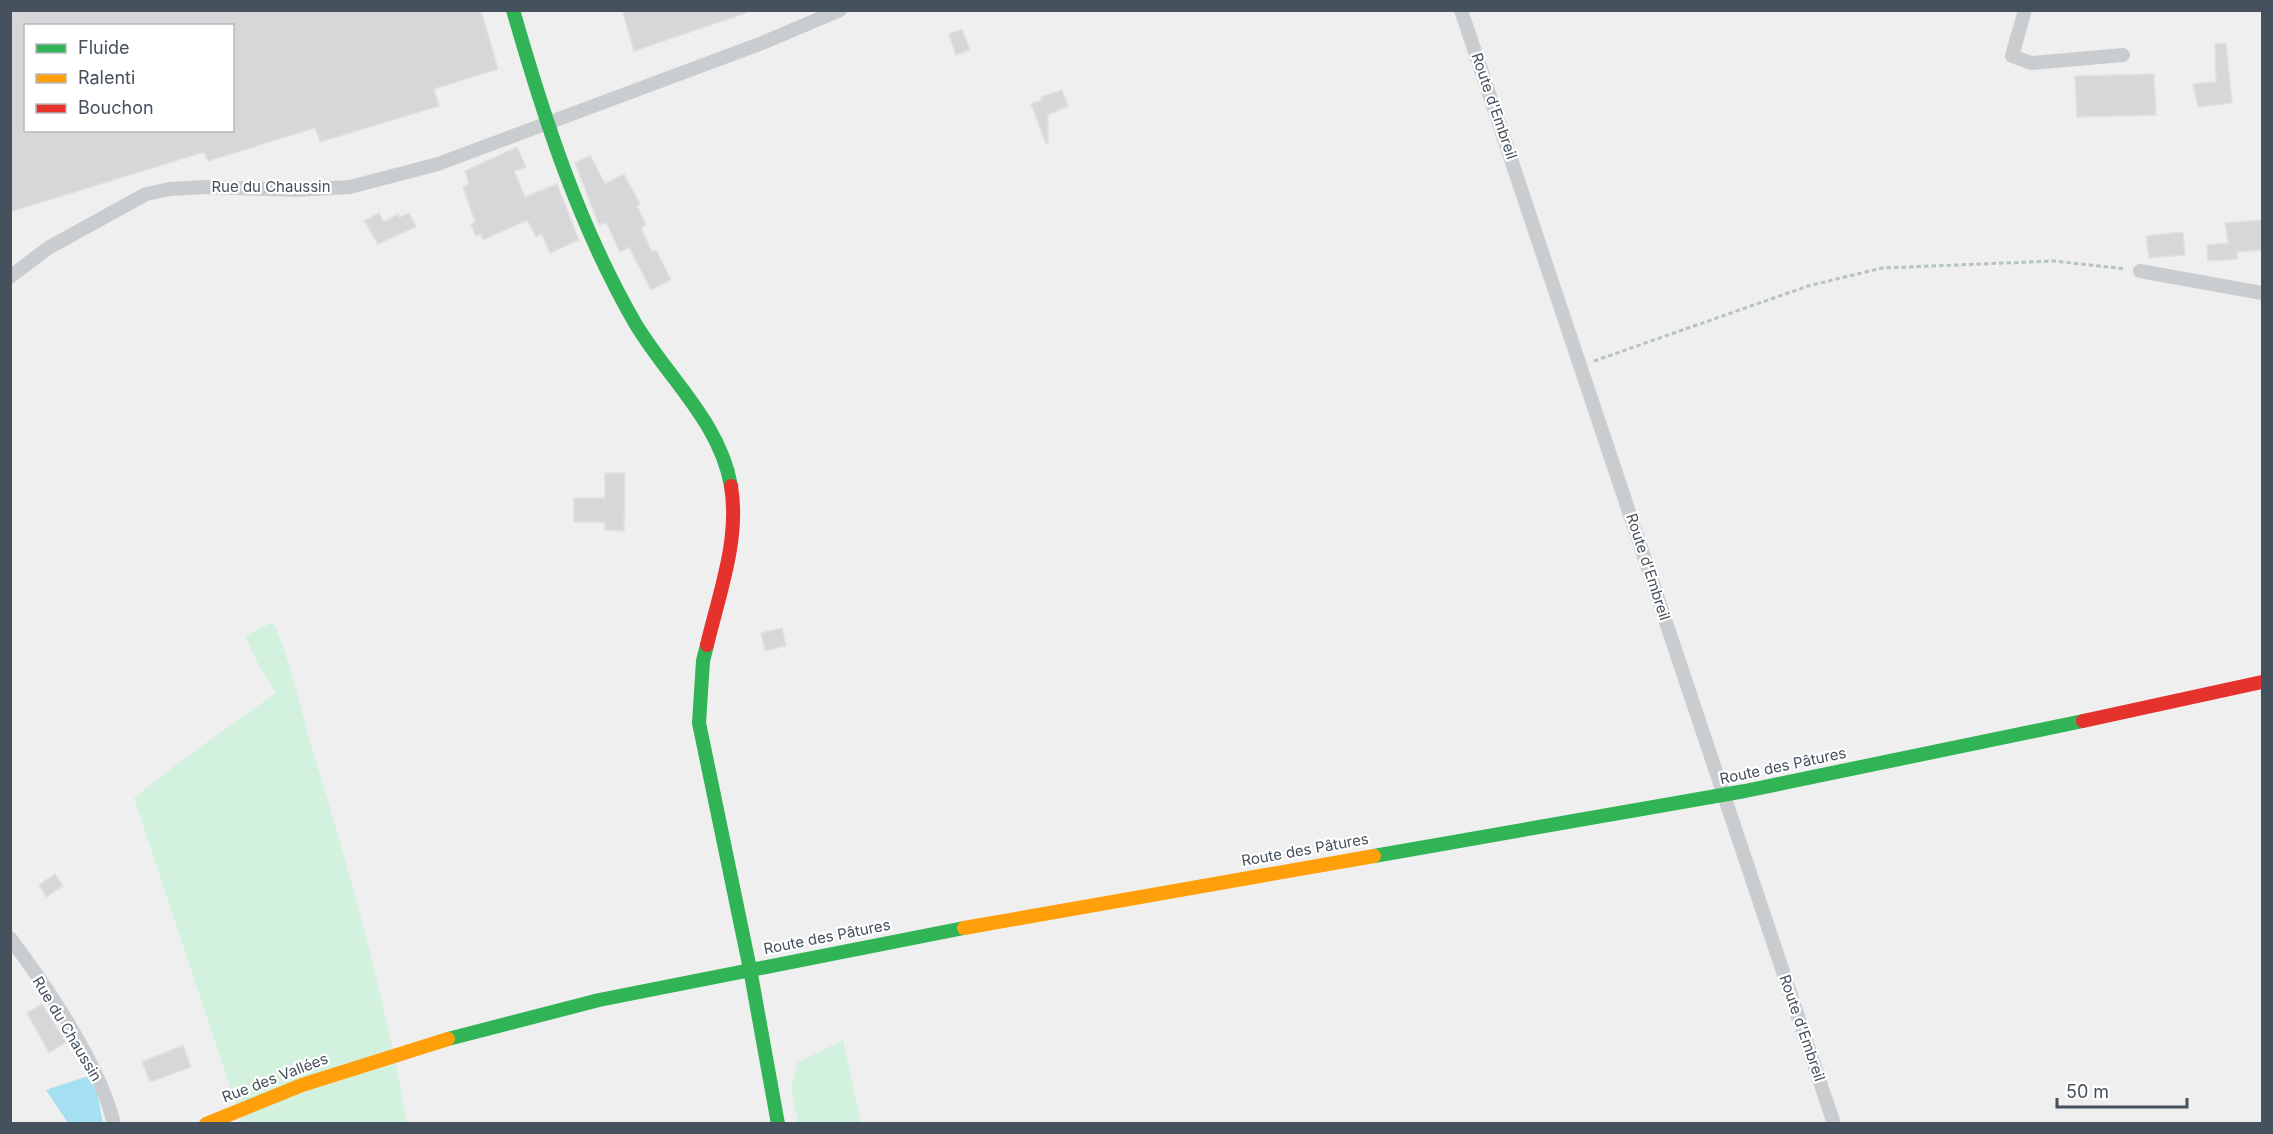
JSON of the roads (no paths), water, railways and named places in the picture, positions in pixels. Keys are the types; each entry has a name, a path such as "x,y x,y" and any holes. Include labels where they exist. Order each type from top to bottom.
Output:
{"street":[{"path":"513,10 546,124 591,238 636,324 703,418 728,465 734,506 729,553 703,661 699,723 750,969 778,1124"},
{"name":"Rue du Chaussin","path":"10,277 48,248 146,194 170,189 206,187 297,190 350,187 438,164 762,43 840,10"},
{"name":"Route d'Embreil","path":"1461,10 1582,365 1834,1124"},
{"path":"2025,10 2012,56 2031,63 2123,55"},
{"path":"2140,271 2262,293"},
{"name":"Route des Pâtures","path":"357,1064 441,1039 670,984 1118,899 1723,795 2262,682"},
{"name":"Rue du Chaussin","path":"10,938 91,1063 110,1106 114,1124"},
{"name":"Rue des Vallées","path":"206,1124 267,1097 357,1064"}],"water":[{"path":"88,1076 97,1093 103,1123 68,1123 46,1090"}]}
